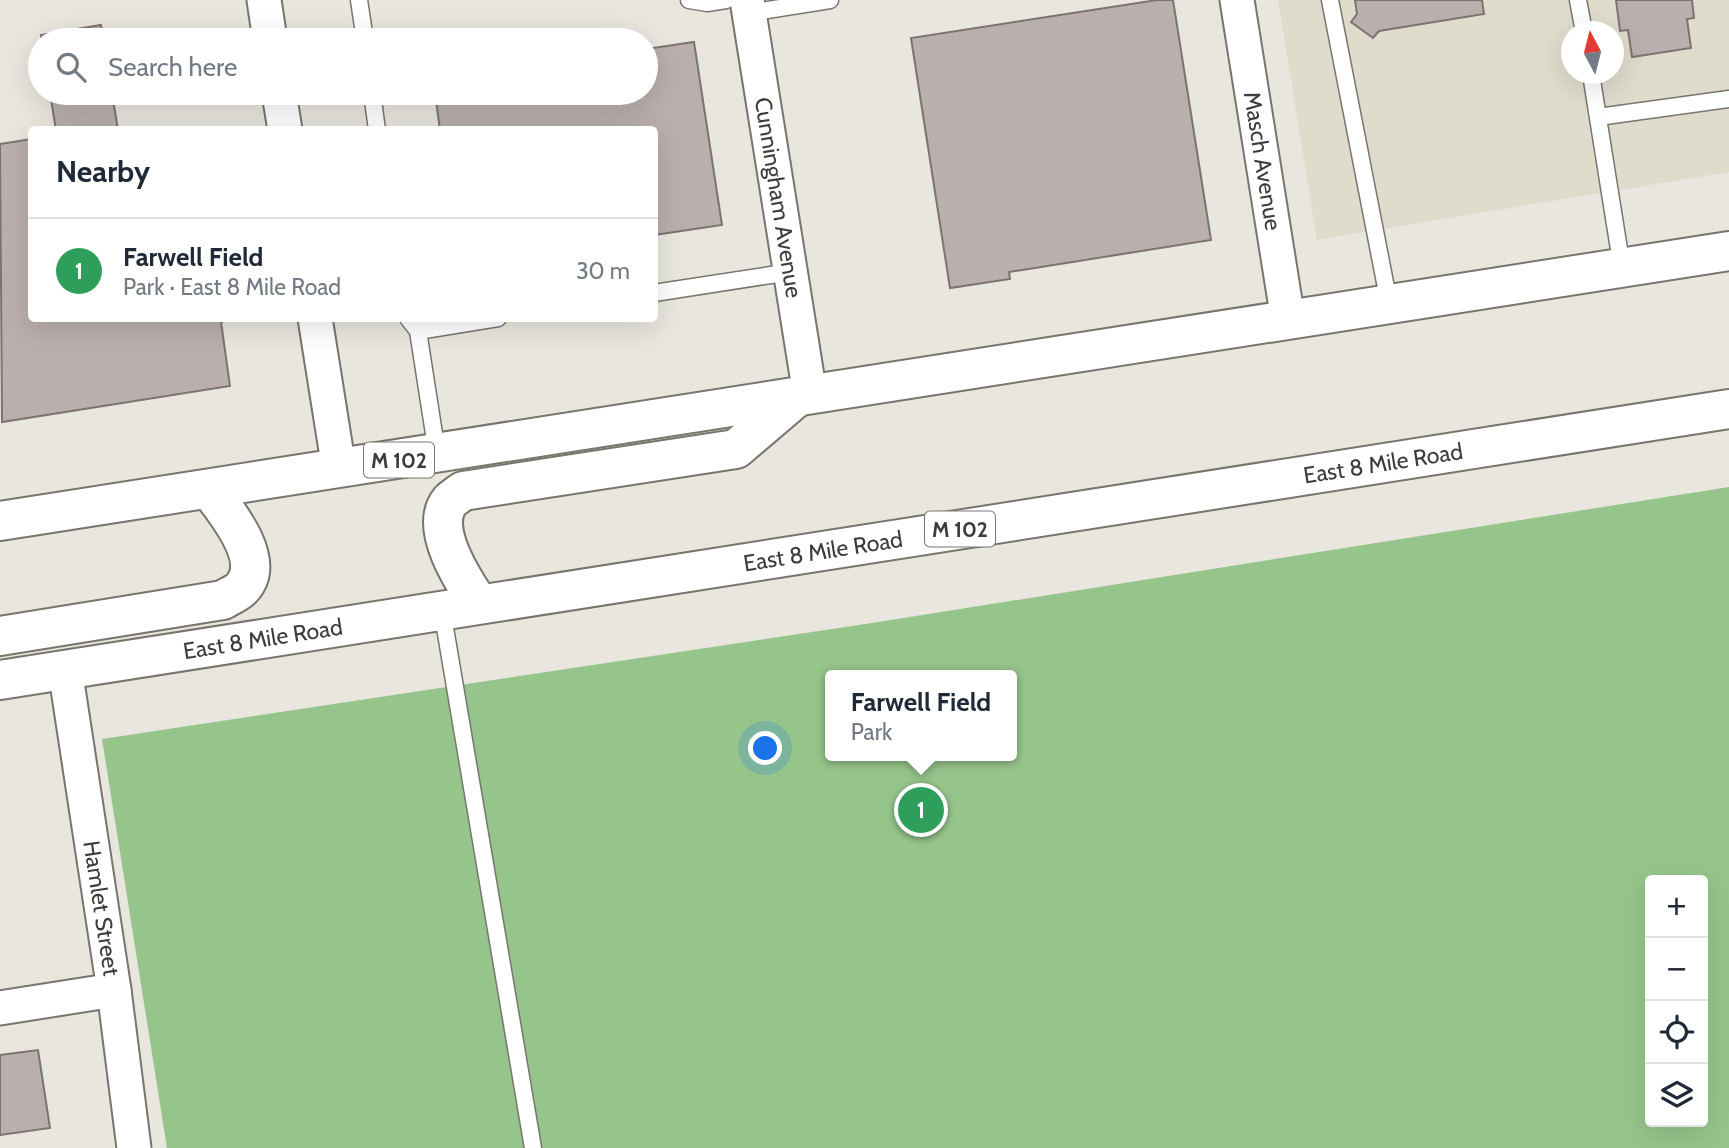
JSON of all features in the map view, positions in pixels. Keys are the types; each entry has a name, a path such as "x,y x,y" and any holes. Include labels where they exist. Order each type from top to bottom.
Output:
{"highway":[{"name":"M 102","path":"0,521 1729,251"},
{"path":"480,604 461,578 446,538 444,520 449,502 463,491 736,449 804,396"},
{"name":"East 8 Mile Road","path":"0,680 1729,409"},
{"path":"0,636 223,600 242,588 248,575 243,537 209,489"}],"street":[{"path":"264,0 268,28"},
{"name":"Masch Avenue","path":"1237,0 1288,320"},
{"name":"Cunningham Avenue","path":"741,4 790,272 804,396"},
{"path":"281,105 284,126"},
{"path":"316,322 339,469"},
{"name":"Hamlet Street","path":"65,669 114,990 134,1148"},
{"path":"0,1008 114,990"}],"lane":[{"path":"359,0 363,28"},
{"path":"689,0 741,4 830,0"},
{"path":"1330,0 1389,304"},
{"path":"1578,0 1582,21"},
{"path":"1593,84 1622,268"},
{"path":"1598,117 1729,99"},
{"path":"374,105 376,126"},
{"path":"658,292 790,272"},
{"path":"437,453 413,325 449,322"},
{"path":"442,610 533,1148"}],"shaded area":[{"path":"1278,0 1729,0 1729,172 1317,240"}],"green space":[{"path":"1729,487 1729,1148 167,1148 102,739 872,623"}],"building":[{"path":"1157,0 1173,0 1211,240 1009,272 1010,279 950,288 911,38"},
{"path":"1355,0 1482,0 1484,14 1379,31 1373,38 1351,22 1357,14"},
{"path":"1616,0 1692,0 1694,18 1687,19 1691,48 1632,57 1628,30 1624,30 1624,21 1619,21"},
{"path":"694,42 722,225 658,234 658,126 439,126 437,105 658,105 658,47"},
{"path":"52,105 114,105 117,126 55,126"},
{"path":"28,140 28,322 221,322 230,386 2,422 0,144"},
{"path":"38,1050 50,1128 0,1135 0,1055"}],"place":[{"name":"Farwell Field","path":"921,810"}]}
